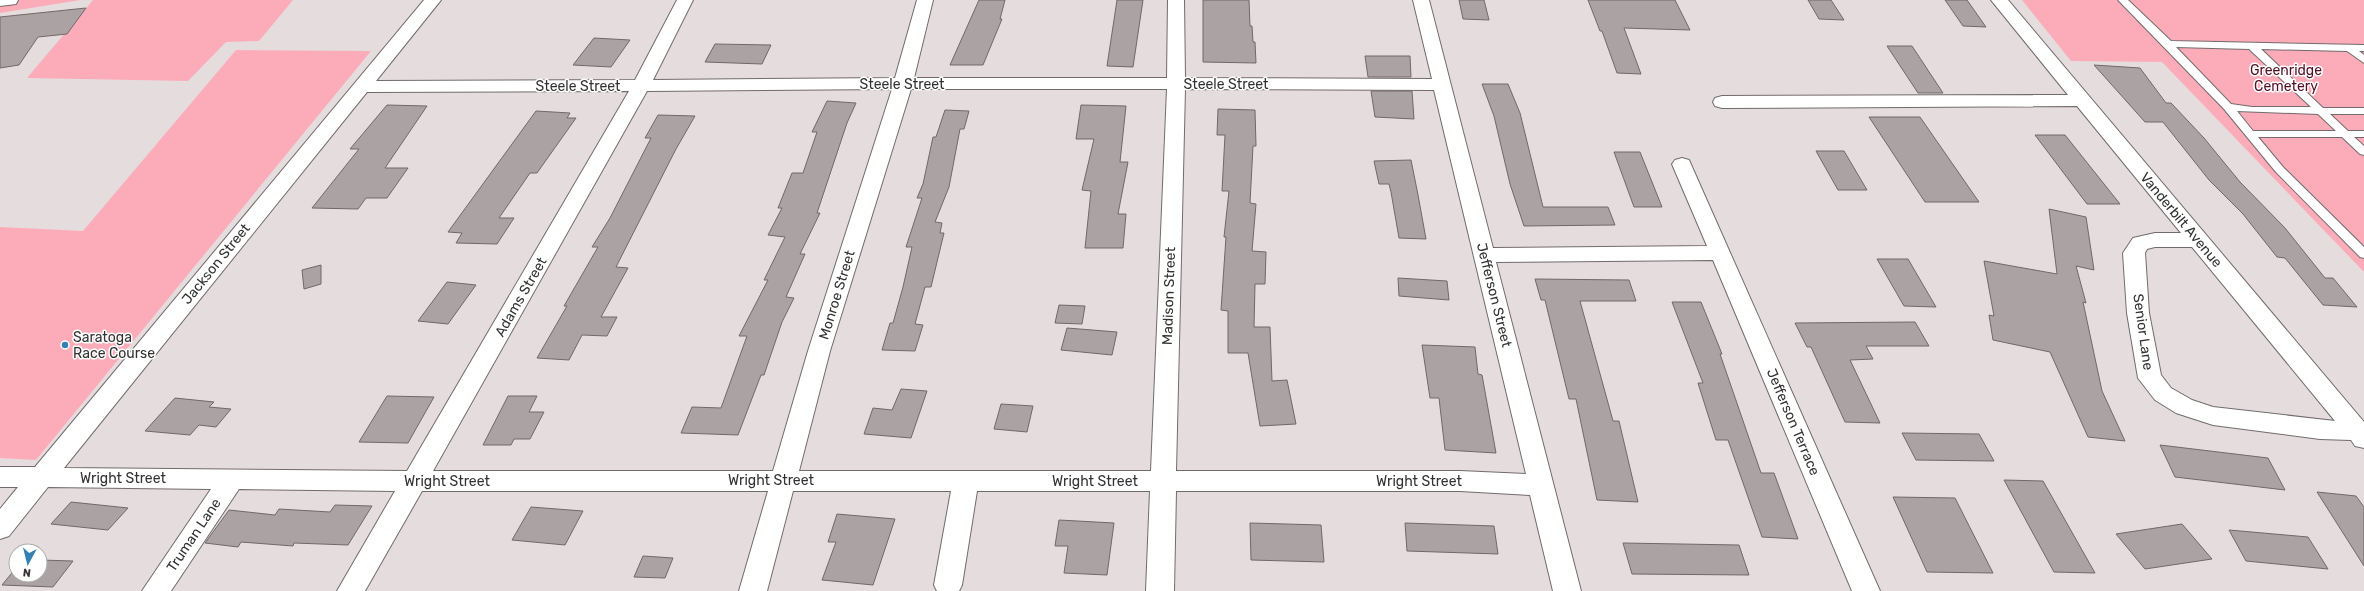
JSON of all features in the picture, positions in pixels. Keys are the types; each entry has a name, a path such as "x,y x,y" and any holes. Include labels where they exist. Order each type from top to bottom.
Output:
{"street":[{"path":"0,1 10,0"},
{"name":"Jackson Street","path":"0,528 433,0"},
{"name":"Adams Street","path":"351,591 416,481 641,86 685,0"},
{"name":"Monroe Street","path":"753,591 819,351 903,84 925,0"},
{"name":"Madison Street","path":"1160,591 1162,482 1176,84 1176,0"},
{"name":"Jefferson Street","path":"1421,0 1567,591"},
{"name":"Vanderbilt Avenue","path":"1999,0 2197,240 2361,435"},
{"name":"Steele Street","path":"361,87 903,84 1442,85"},
{"path":"1722,102 2082,100"},
{"name":"Jefferson Terrace","path":"1682,164 1866,591"},
{"name":"Senior Lane","path":"2197,240 2140,243 2134,252 2138,313 2150,378 2164,394 2184,407 2212,416 2361,435"},
{"path":"1484,255 1720,252"},
{"name":"Wright Street","path":"0,477 416,481 1460,481 1541,485"},
{"name":"Truman Lane","path":"156,591 232,479"},
{"path":"948,586 966,480"}],"lane":[{"path":"2123,0 2168,44 2228,107 2279,169 2364,254"},
{"path":"2168,44 2364,48"},
{"path":"2252,46 2364,152"},
{"path":"2350,48 2364,60"},
{"path":"2228,107 2321,111 2364,111"},
{"path":"2250,134 2364,134"}],"green space":[{"path":"0,0 80,0 0,13"},
{"path":"93,0 293,0 259,41 226,42 188,81 27,78"},
{"name":"Greenridge Cemetery","path":"2022,0 2364,0 2364,272 2162,62 2071,61"},
{"name":"Saratoga Race Course","path":"236,50 371,51 36,460 0,458 0,227 83,231"}],"building":[{"path":"979,0 1005,0 1000,19 1002,19 983,65 950,65"},
{"path":"1117,0 1143,0 1133,67 1107,66"},
{"path":"1203,0 1249,0 1250,26 1252,26 1253,42 1255,42 1256,63 1203,62"},
{"path":"1459,0 1484,0 1489,20 1463,19"},
{"path":"1588,0 1675,0 1690,30 1624,28 1641,74 1617,73 1602,31 1600,31"},
{"path":"1808,0 1831,0 1844,20 1819,19"},
{"path":"1945,0 1967,0 1986,27 1963,26"},
{"path":"86,8 67,34 38,37 19,65 0,68 0,17"},
{"path":"594,38 630,40 611,67 573,65"},
{"path":"715,44 771,45 762,64 705,62"},
{"path":"1887,46 1912,46 1943,93 1918,93"},
{"path":"1365,56 1410,56 1411,77 1368,77"},
{"path":"2094,65 2140,68 2166,103 2171,103 2204,138 2240,182 2285,228 2325,278 2333,278 2357,307 2323,305 2285,258 2277,257 2243,214 2209,180 2163,122 2145,122"},
{"path":"1482,84 1508,84 1520,113 1543,207 1608,207 1615,225 1524,226 1510,184 1494,116"},
{"path":"1371,91 1412,91 1414,119 1375,117"},
{"path":"827,101 856,103 847,123 817,213 820,213 800,254 805,254 786,297 794,298 782,322 764,375 761,375 738,435 681,433 692,407 721,408 747,336 739,336 768,280 764,280 785,237 768,235 782,208 778,208 792,173 803,173 817,132 812,132"},
{"path":"387,105 427,106 385,168 408,168 387,198 366,198 358,209 312,208 359,149 350,149"},
{"path":"1081,105 1126,106 1120,162 1128,162 1118,214 1126,214 1123,248 1085,248 1091,191 1082,190 1094,139 1076,139"},
{"path":"1218,109 1255,110 1256,146 1253,146 1250,203 1256,204 1252,251 1266,252 1265,284 1255,284 1254,327 1270,327 1272,381 1287,380 1296,424 1260,426 1248,353 1228,353 1228,311 1221,310 1226,237 1224,237 1229,191 1222,191 1225,135 1217,135"},
{"path":"945,110 969,111 964,129 960,129 949,187 935,222 942,223 940,233 944,233 931,287 925,287 915,324 923,325 915,351 882,350 890,323 893,323 903,287 912,247 906,247 922,198 917,198 923,184 933,137 936,137"},
{"path":"536,111 570,113 567,118 576,118 537,173 530,173 499,218 514,218 497,244 456,243 462,233 448,232"},
{"path":"658,115 695,116 676,149 616,267 628,268 601,317 617,317 607,336 582,335 569,360 537,358 567,306 564,306 598,247 592,247 610,218 651,138 645,138"},
{"path":"1869,117 1920,117 1979,202 1925,202"},
{"path":"2035,135 2065,135 2120,204 2087,204"},
{"path":"1816,151 1844,151 1867,190 1838,190"},
{"path":"1614,152 1640,152 1662,207 1634,207"},
{"path":"1411,160 1426,239 1399,238 1389,184 1379,184 1374,161"},
{"path":"2049,209 2086,217 2094,270 2076,266 2086,303 2083,302 2102,391 2125,441 2088,437 2050,352 1993,340 1989,315 1994,316 1984,261 2057,274"},
{"path":"1877,259 1908,259 1936,307 1904,306"},
{"path":"321,265 321,284 304,289 302,270"},
{"path":"1398,278 1447,281 1449,300 1399,296"},
{"path":"1535,279 1629,280 1636,301 1580,301 1613,421 1619,421 1638,502 1597,500 1576,399 1569,399 1545,300 1541,300"},
{"path":"447,282 476,285 448,324 418,321"},
{"path":"1672,302 1701,302 1722,354 1720,354 1761,473 1774,473 1798,539 1762,537 1728,440 1716,440 1698,383 1703,383"},
{"path":"1059,305 1085,306 1082,324 1055,323"},
{"path":"1915,322 1929,346 1866,346 1873,359 1850,360 1880,423 1845,422 1811,347 1807,347 1795,323"},
{"path":"1067,328 1117,332 1112,355 1061,350"},
{"path":"1422,345 1475,347 1478,374 1482,375 1496,453 1445,450 1439,398 1430,398"},
{"path":"901,389 927,391 911,438 864,434 873,408 892,410"},
{"path":"387,396 434,397 408,443 359,442"},
{"path":"508,396 537,396 529,412 544,412 530,439 514,439 511,445 483,445"},
{"path":"175,398 214,402 209,407 231,409 216,427 199,425 190,435 145,431"},
{"path":"1001,404 1033,406 1027,432 994,429"},
{"path":"1902,433 1979,434 1994,461 1916,460"},
{"path":"2160,445 2268,458 2285,490 2175,477"},
{"path":"2004,480 2043,481 2095,573 2054,572"},
{"path":"2317,492 2356,496 2364,507 2364,566"},
{"path":"1893,497 1955,498 1993,573 1927,572"},
{"path":"71,502 128,508 108,530 51,524"},
{"path":"335,505 372,506 348,545 294,543 293,546 241,542 238,547 205,543 229,510 275,515 279,509 330,512"},
{"path":"531,507 583,511 565,545 512,540"},
{"path":"837,514 895,519 873,585 822,580 836,542 828,542"},
{"path":"1059,520 1114,523 1107,575 1064,573 1068,546 1055,546"},
{"path":"1250,523 1321,525 1324,562 1251,560"},
{"path":"1405,523 1494,526 1498,554 1407,551"},
{"path":"2182,524 2212,559 2145,569 2116,534"},
{"path":"2229,530 2308,537 2328,569 2246,561"},
{"path":"1623,543 1739,545 1749,575 1632,574"},
{"path":"643,556 673,558 665,578 634,577"},
{"path":"48,560 73,561 53,587 2,585 8,578 8,583 48,583"}],"place":[{"name":"Saratoga Race Course","path":"65,345"}]}
